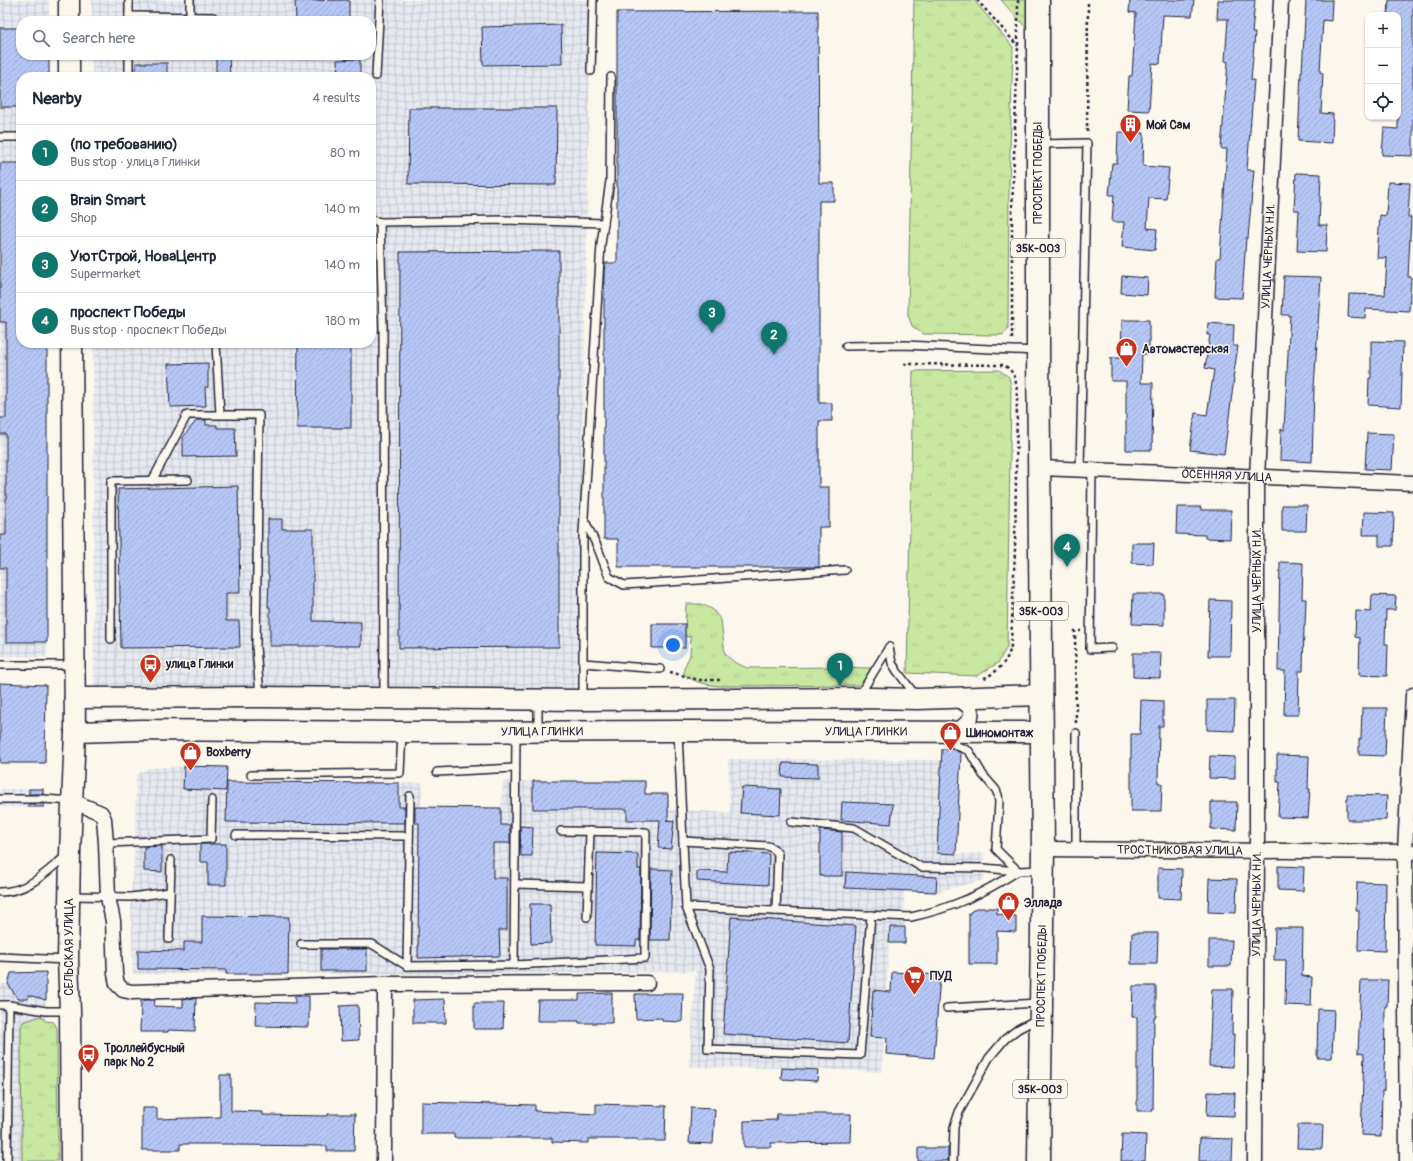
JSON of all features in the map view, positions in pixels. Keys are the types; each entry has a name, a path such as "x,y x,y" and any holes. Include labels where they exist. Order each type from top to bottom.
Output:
{"main road":[{"path":"69,0 69,16"},
{"name":"ПРОСПЕКТ ПОБЕДЫ","path":"1038,0 1038,352 1043,859 1039,1161"},
{"path":"69,60 69,72"},
{"path":"72,348 75,732"},
{"path":"74,698 260,697 538,700 918,699 1042,695"},
{"name":"УЛИЦА ГЛИНКИ","path":"75,732 142,730 402,732 677,730 1042,732"},
{"name":"СЕЛЬСКАЯ УЛИЦА","path":"71,1161 70,1011 68,960 70,853 75,732"}],"street":[{"name":"УЛИЦА ЧЕРНЫХ Н.И.","path":"1255,1161 1257,476 1281,0"},
{"name":"ОСЕННЯЯ УЛИЦА","path":"1040,468 1413,482"},
{"path":"1407,1161 1409,851 1413,695"},
{"path":"956,698 967,704 971,717 968,722 956,732"},
{"path":"72,801 101,813 104,819 108,897 113,921 115,974 118,984 124,990 132,992 385,984 647,983"},
{"name":"ТРОСТНИКОВАЯ УЛИЦА","path":"1043,859 1076,849 1409,851"},
{"path":"384,1161 385,984"}],"lane":[{"path":"129,0 129,16"},
{"path":"190,0 190,16"},
{"path":"376,76 380,0"},
{"path":"591,71 593,0"},
{"path":"129,60 129,72"},
{"path":"583,700 584,519 601,244 610,181 611,77"},
{"path":"0,137 16,137"},
{"path":"1038,144 1087,143 1086,470 1090,649 1112,648"},
{"path":"376,221 504,220 604,223"},
{"path":"380,222 383,335 384,698"},
{"path":"846,346 905,346 1038,352"},
{"path":"216,348 220,414"},
{"path":"152,481 187,415 259,415 256,647 260,697"},
{"path":"111,639 111,481 188,480"},
{"path":"584,519 597,546 609,577 624,585 845,570"},
{"path":"849,699 859,696 889,647 892,663 918,699"},
{"path":"583,663 660,670"},
{"path":"0,665 74,665"},
{"path":"538,700 538,731"},
{"path":"677,730 686,907 710,969 708,1049 860,1055 871,916"},
{"path":"514,965 516,731"},
{"path":"251,775 400,773 402,732"},
{"path":"956,732 955,745 969,751 983,775 996,790 998,795 996,849 1018,871"},
{"path":"1076,733 1076,849"},
{"path":"437,772 515,768"},
{"path":"407,966 410,796"},
{"path":"0,799 44,799 72,801"},
{"path":"106,843 211,839 212,800"},
{"path":"791,822 854,828 921,867 984,868 1018,871"},
{"path":"300,944 372,944 407,966 514,965 645,958 646,832 561,831"},
{"path":"587,917 590,831"},
{"path":"236,835 409,836"},
{"path":"683,841 768,846 774,849 778,854 776,911"},
{"path":"0,892 21,889 36,880 70,853"},
{"path":"686,907 911,917 946,908 967,900 1018,871 1043,859"},
{"path":"169,938 171,860"},
{"path":"514,884 588,886"},
{"path":"69,896 108,897 170,892"},
{"path":"0,957 68,960"},
{"path":"0,1005 46,1011 70,1011"},
{"path":"7,1161 9,1005"},
{"path":"947,1008 1041,1010"},
{"path":"953,1161 954,1127 959,1112 989,1058 1005,1039 1041,1010"}],"path":[{"path":"977,0 1018,46"},
{"path":"1010,369 1013,350 1012,210 1018,46 1018,0"},
{"path":"1087,143 1088,0"},
{"path":"904,364 1004,366 1010,369 1015,377 1017,400 1015,549 1011,644 1008,656 1000,667 992,674 979,680"},
{"path":"1075,631 1076,733"},
{"path":"660,670 699,680 723,680"}],"shaded area":[{"path":"0,0 49,0 49,16 16,16 16,60 49,60 49,72 16,72 16,348 47,348 47,657 0,656"},
{"path":"92,0 591,0 578,694 94,691 93,348 376,348 376,72 92,72 92,60 376,60 376,16 92,16"},
{"path":"728,759 941,760 937,853 984,853 984,880 936,892 904,891 905,927 889,943 882,1072 795,1068 689,1067 696,971 443,974 133,974 131,897 135,844 136,775 149,768 184,766 227,767 227,782 423,783 420,807 501,808 503,781 645,781 645,794 668,794 669,809 730,813"},
{"path":"0,789 43,789 44,807 0,807"},
{"path":"46,972 46,1161 0,1161 0,984 8,984 11,973"}],"green space":[{"path":"914,0 974,0 1013,47 1009,184 1008,329 1004,334 923,334 912,326 908,315"},
{"path":"1001,0 1029,0 1029,31"},
{"path":"999,370 1009,377 1011,387 1007,647 998,663 977,676 907,673 913,371"},
{"path":"686,604 701,604 712,609 721,620 725,654 734,662 747,668 870,668 870,673 861,685 721,686 697,681 684,674 684,668 690,655 691,637 685,637"},
{"path":"41,1016 45,1021 54,1022 57,1028 58,1161 22,1161 21,1028 23,1022"}],"building":[{"path":"349,0 349,16 296,16 295,1"},
{"path":"1130,0 1194,0 1192,16 1163,15 1160,64 1152,63 1149,111 1127,110 1129,76 1132,76 1136,13 1129,12"},
{"path":"1218,0 1255,0 1252,33 1255,33 1251,80 1254,80 1247,170 1254,170 1248,238 1246,238 1242,298 1215,297 1217,258 1220,258 1227,149 1221,149 1228,62 1225,61 1228,19 1217,19"},
{"path":"1306,0 1332,0 1331,21 1323,20 1320,72 1323,73 1321,113 1333,114 1332,143 1298,141"},
{"path":"1389,0 1413,0 1413,156 1382,155 1384,128 1398,129 1398,120 1401,120 1401,12 1388,12"},
{"path":"818,11 819,183 834,183 834,201 819,201 819,403 832,403 832,421 819,421 819,487 829,487 829,527 819,527 819,567 618,567 618,539 604,539 604,271 605,263 617,263 617,12"},
{"path":"561,25 562,64 483,65 482,27"},
{"path":"0,28 16,28 16,60 49,60 49,72 16,72 16,107 0,107"},
{"path":"216,60 229,60 230,72 216,72"},
{"path":"337,60 360,60 360,72 338,72"},
{"path":"136,63 167,63 167,72 136,72"},
{"path":"409,108 557,108 556,185 408,184"},
{"path":"1118,132 1144,133 1143,166 1169,168 1166,199 1149,198 1147,228 1157,229 1155,250 1122,247 1124,222 1112,222 1114,195 1109,195 1112,163 1117,163"},
{"path":"0,163 16,163 16,348 47,348 47,642 6,642 6,568 0,568 0,535 6,535 6,434 0,434 0,418 6,418 6,322 0,322"},
{"path":"1296,173 1321,174 1319,225 1327,225 1326,252 1297,251 1299,210 1294,210"},
{"path":"1388,182 1410,183 1408,217 1411,217 1408,277 1411,277 1409,311 1366,309 1365,318 1348,317 1349,294 1385,295 1387,258 1377,258 1380,215 1386,216"},
{"path":"559,251 559,647 399,648 400,252"},
{"path":"1122,276 1148,278 1147,295 1121,293"},
{"path":"1284,276 1321,277 1314,388 1312,462 1280,460 1281,429 1284,430 1290,315 1282,315"},
{"path":"1122,320 1149,320 1149,354 1142,354 1141,383 1153,383 1152,450 1126,450 1126,381 1111,381 1111,358 1121,358"},
{"path":"1208,323 1234,325 1233,346 1238,346 1224,454 1190,450 1195,413 1207,415 1214,370 1205,368 1210,335 1207,335"},
{"path":"1371,341 1403,342 1401,407 1368,405 1369,378 1371,378"},
{"path":"298,348 351,348 351,428 297,428"},
{"path":"208,363 208,387 205,387 206,406 170,407 168,364"},
{"path":"197,420 206,420 206,425 217,425 217,428 235,428 236,456 183,457 183,437"},
{"path":"1367,433 1394,434 1392,470 1365,469"},
{"path":"238,486 240,593 226,593 226,621 239,621 240,647 121,648 118,489"},
{"path":"1282,505 1307,505 1306,531 1282,531"},
{"path":"1177,507 1201,507 1201,510 1231,510 1230,539 1205,538 1205,535 1176,534"},
{"path":"1364,512 1394,513 1393,546 1379,546 1379,535 1363,535"},
{"path":"268,519 282,519 282,529 313,529 313,621 361,622 361,646 270,646 270,607 268,607"},
{"path":"1132,543 1154,543 1153,564 1132,563"},
{"path":"1280,562 1303,563 1302,599 1306,599 1303,671 1299,671 1298,715 1284,715 1285,671 1278,671"},
{"path":"1133,594 1164,594 1164,625 1132,624"},
{"path":"1372,595 1396,596 1395,610 1386,610 1385,644 1388,644 1387,676 1359,675 1360,638 1355,637 1356,611 1371,612"},
{"path":"1210,600 1231,601 1230,656 1208,656"},
{"path":"652,624 685,624 685,648 652,648"},
{"path":"1133,653 1161,653 1160,678 1133,677"},
{"path":"0,683 46,685 45,763 0,763"},
{"path":"1141,700 1163,701 1163,726 1159,726 1158,783 1162,783 1161,811 1131,811 1131,734 1140,734"},
{"path":"1207,700 1235,700 1234,731 1207,730"},
{"path":"1362,708 1387,708 1385,756 1359,755"},
{"path":"942,749 952,749 961,753 956,854 937,853"},
{"path":"1277,755 1309,756 1308,789 1310,789 1308,818 1278,817 1280,782 1277,782"},
{"path":"1210,756 1235,757 1235,779 1209,778"},
{"path":"783,763 818,764 818,778 782,777"},
{"path":"184,766 227,767 226,791 183,789"},
{"path":"533,781 645,781 645,794 668,794 668,820 666,820 674,821 671,849 658,848 660,820 627,820 627,809 533,809"},
{"path":"227,782 399,783 399,807 405,807 405,823 226,822"},
{"path":"742,787 781,789 780,815 740,813"},
{"path":"29,789 43,789 43,794 29,794"},
{"path":"1347,795 1387,796 1386,820 1347,820"},
{"path":"842,802 893,804 891,824 841,820"},
{"path":"1211,802 1237,802 1236,830 1211,829"},
{"path":"29,804 44,804 44,807 29,807"},
{"path":"415,807 501,808 501,825 510,825 510,843 493,843 493,878 507,878 507,930 499,930 500,956 418,958 419,823 415,823"},
{"path":"520,826 533,827 532,856 521,856"},
{"path":"820,830 842,832 842,876 820,876"},
{"path":"200,844 226,844 226,885 208,885 208,862 200,862"},
{"path":"162,846 162,872 144,871 144,847"},
{"path":"728,852 769,854 768,885 697,881 697,871 727,872"},
{"path":"597,853 638,854 638,869 641,869 640,940 636,940 636,946 595,945"},
{"path":"1278,866 1304,867 1303,891 1278,890"},
{"path":"1158,868 1182,869 1181,899 1158,898"},
{"path":"651,869 672,870 670,940 650,940"},
{"path":"846,872 937,877 936,892 845,888"},
{"path":"1209,878 1237,879 1236,913 1208,912"},
{"path":"1357,882 1386,883 1385,951 1358,950 1359,911 1356,911"},
{"path":"530,904 550,904 551,943 531,944"},
{"path":"976,908 997,908 997,914 1016,916 1016,932 997,931 997,964 969,964 969,913"},
{"path":"202,916 289,917 288,974 226,974 226,970 138,969 138,950 184,951 184,942 202,942"},
{"path":"731,917 856,926 848,1043 723,1034"},
{"path":"890,927 905,927 905,943 889,943"},
{"path":"1275,928 1303,928 1302,976 1312,977 1311,1006 1285,1005 1286,960 1274,960"},
{"path":"1132,933 1158,933 1157,964 1131,964"},
{"path":"1209,940 1232,940 1231,966 1209,966"},
{"path":"321,949 367,949 367,971 321,971"},
{"path":"46,972 46,1000 28,995 28,999 18,999 8,984 11,973"},
{"path":"892,972 940,975 934,1058 886,1054 887,1038 870,1037 873,990 891,992"},
{"path":"1361,980 1388,980 1387,1006 1385,1006 1384,1091 1382,1091 1381,1136 1361,1135 1364,1054 1358,1053"},
{"path":"1133,986 1156,986 1156,1017 1154,1017 1153,1111 1137,1111 1137,1017 1132,1017"},
{"path":"1212,989 1233,989 1233,1067 1209,1066"},
{"path":"612,993 612,1023 537,1021 538,1000 579,1000 579,994"},
{"path":"683,993 682,1022 662,1021 662,1018 636,1019 635,994"},
{"path":"295,996 309,996 309,1027 255,1026 256,1002 295,1003"},
{"path":"196,998 195,1031 168,1030 168,1032 140,1032 141,1000 155,1000 154,1006 183,1007 183,999"},
{"path":"445,999 446,1023 413,1023 413,1000"},
{"path":"474,1003 504,1003 503,1029 474,1029"},
{"path":"358,1005 359,1040 341,1041 340,1006"},
{"path":"1318,1009 1334,1010 1332,1058 1317,1058"},
{"path":"782,1068 818,1070 817,1081 781,1079"},
{"path":"220,1075 231,1075 231,1111 263,1112 263,1115 328,1116 328,1114 355,1114 354,1151 327,1151 327,1146 234,1144 180,1144 180,1150 142,1150 142,1108 157,1108 157,1119 220,1117"},
{"path":"1208,1092 1235,1093 1234,1116 1207,1115"},
{"path":"421,1102 535,1105 535,1111 596,1114 596,1104 666,1106 665,1141 637,1141 637,1139 588,1139 588,1143 552,1142 552,1138 454,1138 454,1134 421,1134"},
{"path":"691,1108 715,1109 713,1144 689,1143"},
{"path":"777,1114 851,1114 850,1142 771,1143 771,1147 744,1147 744,1121 776,1120"},
{"path":"1298,1125 1323,1125 1322,1149 1297,1148"},
{"path":"1122,1134 1146,1135 1145,1161 1121,1161"},
{"path":"1200,1138 1233,1139 1232,1161 1199,1161"},
{"path":"918,1148 948,1148 948,1161 918,1161"}],"place":[{"name":"Мой Сам","path":"1131,144"},
{"name":"УютСтрой, НоваЦентр","path":"712,333"},
{"name":"Brain Smart","path":"774,355"},
{"name":"Автомастерская","path":"1126,368"},
{"name":"проспект Победы","path":"1067,567"},
{"name":"улица Глинки","path":"151,684"},
{"name":"(по требованию)","path":"840,686"},
{"name":"Шиномонтаж","path":"950,752"},
{"name":"Boxberry","path":"190,772"},
{"name":"Эллада","path":"1008,922"},
{"name":"ПУД","path":"914,996"},
{"name":"Троллейбусный парк № 2","path":"89,1074"}]}
